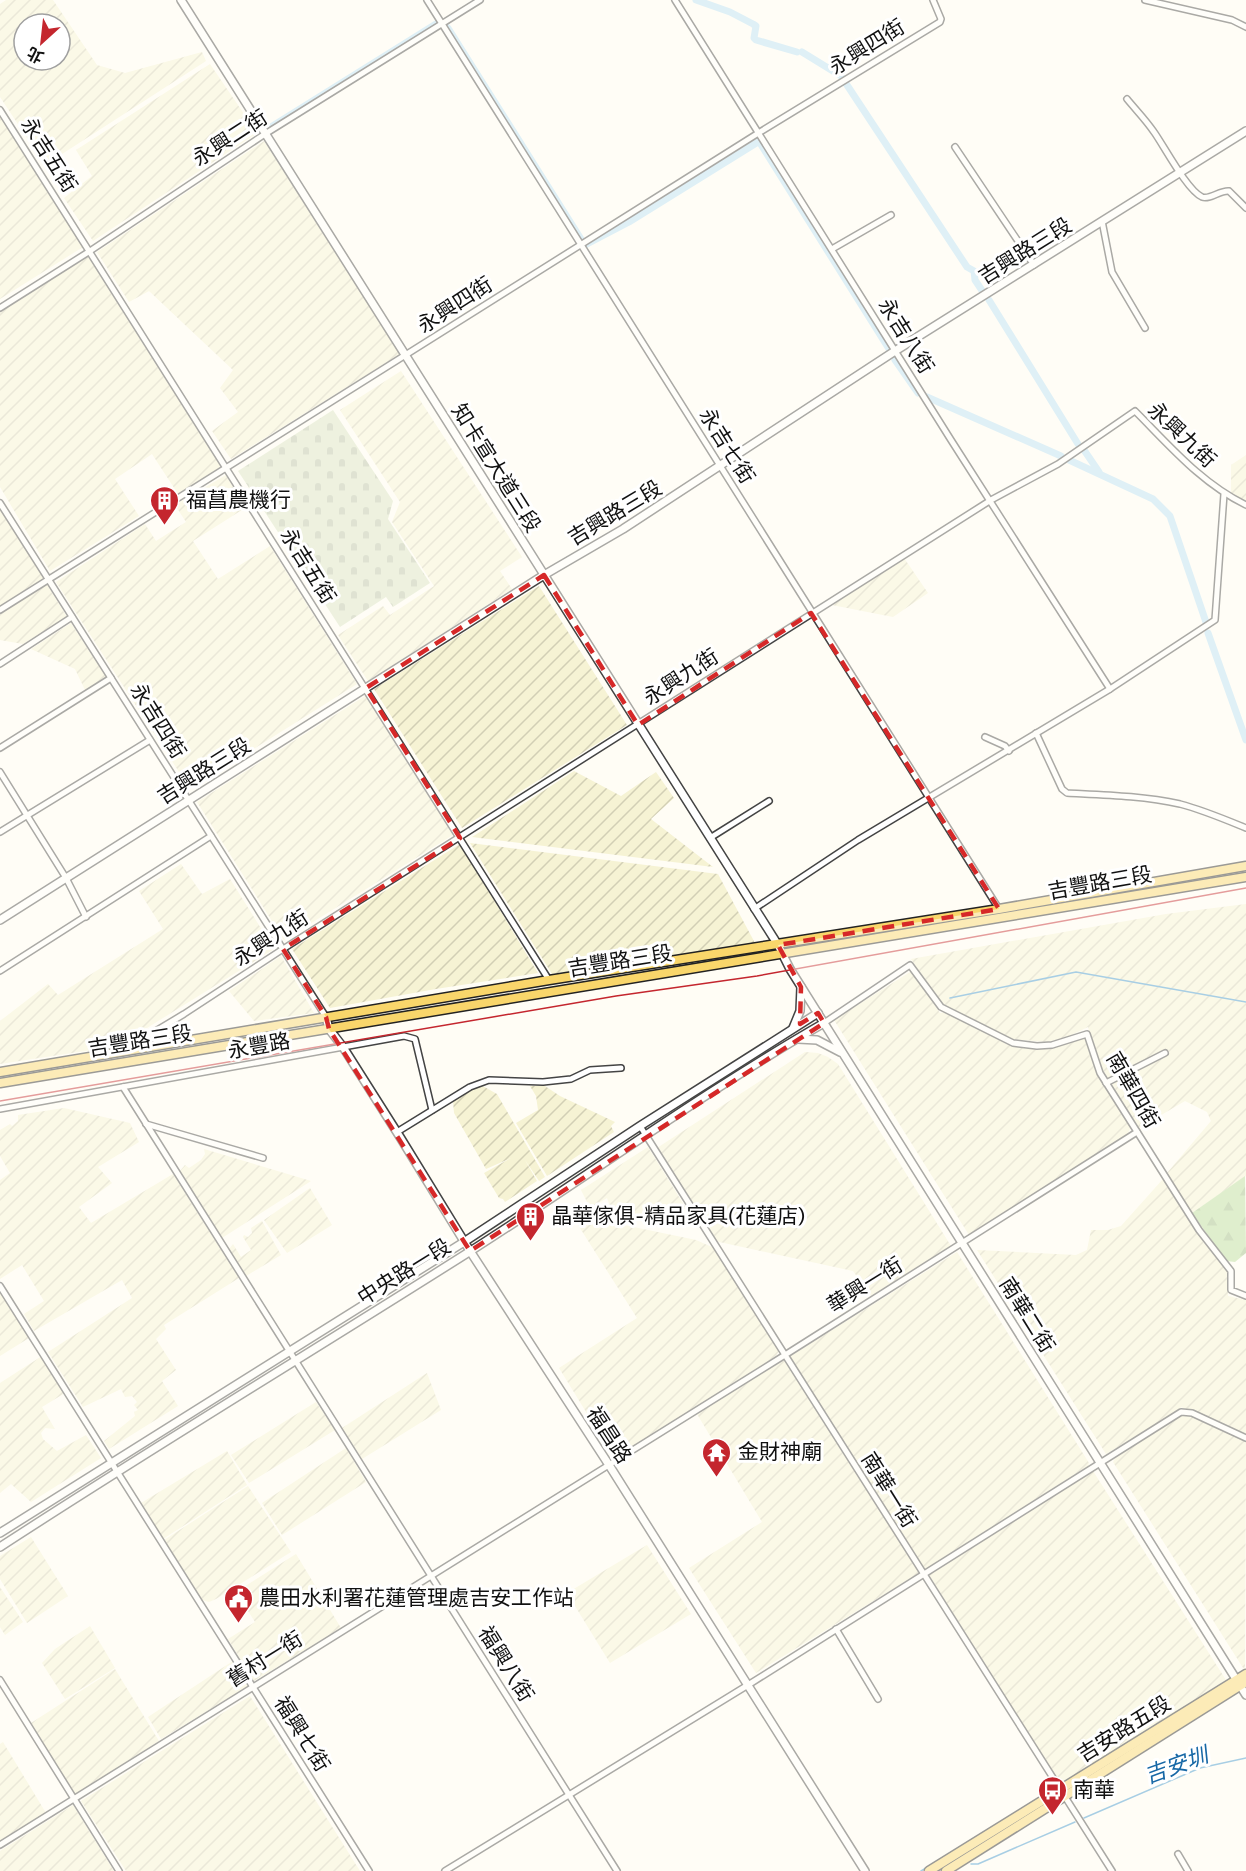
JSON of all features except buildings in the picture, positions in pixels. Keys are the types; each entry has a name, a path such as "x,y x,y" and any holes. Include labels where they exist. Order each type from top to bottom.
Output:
{"main road":[{"name":"吉豐路三段","path":"0,1083 329,1029 1246,866"},
{"name":"吉豐路三段","path":"0,1072 549,980 780,949 1246,877"},
{"name":"吉安路五段","path":"946,1871 1066,1797 1241,1683 1246,1674"},
{"name":"吉安路五段","path":"929,1871 1060,1789 1241,1683"}],"street":[{"name":"知卡宣大道三段","path":"180,0 780,949"},
{"name":"永吉七街","path":"427,0 999,909"},
{"name":"永興二街","path":"0,308 265,134 480,0"},
{"name":"永吉八街","path":"675,0 1110,689"},
{"name":"永興四街","path":"0,610 759,132 940,22 941,18 933,0"},
{"path":"1144,0 1232,21 1246,27"},
{"path":"1126,99 1153,130 1180,173 1203,197 1226,190 1246,208"},
{"name":"永吉五街","path":"0,110 549,980"},
{"name":"吉興路三段","path":"0,920 544,575 623,529 895,351 1246,131"},
{"path":"955,147 1034,265"},
{"path":"832,249 891,215"},
{"path":"1102,221 1112,272 1145,328"},
{"name":"永興九街","path":"122,1051 184,1014 991,500 1058,464 1135,411 1194,470 1224,494 1246,505"},
{"path":"754,909 858,840 1110,689 1215,620 1224,494"},
{"name":"永吉四街","path":"0,503 326,1017"},
{"path":"0,664 72,617"},
{"path":"0,748 111,678"},
{"path":"1036,733 1062,789 1067,793 1149,798 1180,804 1246,828"},
{"path":"985,737 1005,746 1009,751"},
{"path":"0,832 150,740"},
{"path":"0,772 66,878 86,917"},
{"path":"710,838 769,801"},
{"path":"0,971 211,836"},
{"name":"南華二街","path":"780,949 842,1053 1241,1683 1246,1695"},
{"name":"南華四街","path":"824,1023 910,965 941,1007 1013,1043 1052,1045 1088,1034 1100,1072 1106,1083 1199,1230 1231,1270 1231,1290 1246,1296"},
{"path":"793,1028 800,1011 801,987"},
{"name":"中央路一段","path":"0,1547 640,1126 818,1013"},
{"name":"福昌路","path":"326,1017 329,1029 343,1047 464,1242 609,1465 865,1871"},
{"name":"中央路一段","path":"0,1533 111,1462 470,1251 646,1135 824,1023"},
{"name":"永豐路","path":"0,1109 404,1036 415,1039 432,1110"},
{"path":"798,1039 817,1040 842,1053"},
{"path":"1106,1083 1132,1072 1165,1053"},
{"path":"397,1132 470,1087 489,1080 543,1082 571,1079 590,1070 621,1068"},
{"name":"福興八街","path":"123,1088 617,1871"},
{"path":"145,1124 263,1158"},
{"name":"南華一街","path":"640,1126 1112,1871"},
{"name":"華興一街","path":"609,1465 1137,1132"},
{"name":"福興七街","path":"0,1286 369,1871"},
{"path":"446,1871 748,1685 1181,1412 1192,1413 1246,1438"},
{"name":"舊村一街","path":"0,1845 609,1465"},
{"path":"836,1629 878,1699"},
{"path":"0,1680 119,1871"},
{"path":"1178,1854 1188,1871"}],"highlighted area":[{"path":"544,575 638,725 811,613 999,909 778,945 801,987 800,1024 818,1013 824,1023 470,1251 329,1029 326,1017 283,949 460,838 366,688"}],"shaded area":[{"path":"6,0 53,0 61,12 12,12 12,72 72,72 72,28 97,65 125,73 202,52 206,61 45,165 0,97 0,4"},
{"path":"210,64 257,133 93,241 64,198 92,176 76,150"},
{"path":"0,115 83,247 0,299"},
{"path":"264,141 400,354 231,459 212,431 238,412 220,388 233,370 149,291 129,302 97,252"},
{"path":"87,255 221,467 178,494 152,454 115,479 139,516 50,571 0,487 0,312"},
{"path":"401,371 522,557 500,571 512,589 368,681 338,635 383,606 390,615 434,586 392,522 400,502 340,410"},
{"path":"1246,455 1246,501 1231,494 1231,465"},
{"path":"226,475 245,508 193,541 218,579 270,546 357,684 190,789 56,582 145,524 156,541 186,522 175,505"},
{"path":"0,506 48,579 0,608"},
{"path":"904,558 928,593 893,617 832,605"},
{"path":"46,583 67,617 23,644 0,640 0,613"},
{"path":"539,586 627,725 462,828 374,689"},
{"path":"71,623 106,677 85,690 75,669 31,649"},
{"path":"365,696 453,835 284,940 197,802"},
{"path":"574,771 621,796 656,772 674,798 651,819 713,867 472,837"},
{"path":"470,843 718,874 755,943 552,974"},
{"path":"460,844 538,973 330,1008 292,949"},
{"path":"181,864 202,894 230,879 274,949 118,1046 0,1064 0,1021 48,984 58,995 163,929 139,891"},
{"path":"1246,904 1246,1176 1192,1213 1167,1173 1211,1121 1207,1112 1185,1101 1139,1128 1098,1062 1088,1027 1067,1037 1047,1042 1010,1039 943,1005 911,959 1166,914"},
{"path":"281,956 314,1013 254,1021 229,991"},
{"path":"910,972 914,974 940,1013 947,1012 986,1031 1006,1044 1044,1049 1086,1037 1101,1079 1131,1127 1127,1135 969,1235 834,1020"},
{"path":"805,1052 818,1053 838,1064 951,1246 871,1296 853,1271 715,1241 657,1148"},
{"path":"481,1085 497,1094 545,1177 539,1181 525,1160 537,1181 505,1202 499,1198 484,1173 511,1158 486,1169 454,1113 453,1101"},
{"path":"530,1086 545,1086 560,1096 615,1122 611,1126 614,1132 547,1176 516,1123 538,1110 536,1096"},
{"path":"64,1108 130,1123 139,1142 98,1167 112,1183 79,1207 91,1223 173,1174 239,1278 164,1325 166,1329 156,1339 176,1370 162,1381 178,1406 109,1449 104,1441 135,1416 134,1412 138,1410 134,1405 137,1402 132,1396 125,1397 121,1389 83,1407 48,1352 132,1298 122,1280 34,1331 24,1314 44,1301 22,1265 0,1279 0,1180 10,1173 0,1156 0,1130 18,1121 18,1115"},
{"path":"648,1147 686,1208 662,1223 613,1214 607,1198 590,1208 581,1190"},
{"path":"204,1149 311,1181 222,1238 179,1172 185,1165 189,1168 201,1160 205,1154"},
{"path":"1163,1179 1204,1243 1228,1270 1228,1296 1246,1300 1246,1435 1181,1407 1179,1411 1106,1454 977,1250 1076,1255 1087,1250 1091,1230 1108,1230 1121,1226"},
{"path":"310,1188 332,1225 287,1253 264,1220"},
{"path":"579,1220 624,1225 696,1240 714,1248 779,1351 776,1356 615,1459 559,1368 637,1318 578,1225"},
{"path":"262,1221 281,1255 246,1276 229,1249 233,1244 241,1257 251,1250 243,1237 244,1235 248,1237 252,1233 251,1228"},
{"path":"957,1252 1089,1463 1088,1466 923,1571 789,1357"},
{"path":"0,1292 29,1338 0,1356"},
{"path":"42,1356 65,1393 42,1407 55,1429 45,1428 41,1433 43,1439 57,1451 86,1435 101,1458 31,1502 11,1484 0,1493 0,1383"},
{"path":"782,1361 786,1361 919,1573 756,1673 689,1568 762,1522 697,1414"},
{"path":"427,1373 441,1410 362,1459 342,1428"},
{"path":"316,1402 335,1430 249,1483 231,1455"},
{"path":"1181,1415 1190,1415 1246,1441 1245,1671 1113,1462 1117,1455"},
{"path":"346,1448 366,1482 282,1535 262,1503"},
{"path":"227,1451 247,1485 163,1539 141,1503"},
{"path":"1093,1471 1226,1680 1060,1785 928,1573"},
{"path":"248,1486 291,1552 216,1599 209,1602 202,1600 164,1540"},
{"path":"31,1537 68,1596 27,1623 0,1579 0,1556"},
{"path":"647,1545 691,1614 610,1663 567,1593"},
{"path":"296,1554 341,1628 254,1681 228,1639 255,1622 236,1592"},
{"path":"0,1587 23,1622 5,1635 0,1627"},
{"path":"90,1626 115,1668 65,1699 42,1663 55,1649"},
{"path":"233,1661 248,1686 161,1739 148,1717"},
{"path":"115,1669 159,1741 75,1795 31,1723"},
{"path":"250,1696 360,1871 126,1871 81,1801"},
{"path":"3,1742 46,1813 0,1842 0,1744"},
{"path":"73,1805 114,1871 0,1871 0,1851"}],"green space":[{"path":"333,410 393,501 388,519 430,583 393,607 386,597 340,627 238,471"},
{"path":"1245,1176 1246,1253 1235,1262 1226,1261 1192,1213"}],"waterway":[{"path":"696,0 730,12 756,26 754,38 756,40 797,52"},
{"path":"271,127 436,24"},
{"path":"448,28 581,239"},
{"path":"802,52 841,76"},
{"path":"845,82 967,267 974,271 975,280 983,292"},
{"path":"585,245 629,222 758,142 889,349"},
{"path":"989,300 1078,444"},
{"path":"895,360 918,393"},
{"path":"927,397 1061,456"},
{"path":"1084,450 1099,472"},
{"path":"1069,460 1153,499 1170,516 1207,625"},
{"path":"1208,633 1246,740"},
{"path":"950,998 1076,972 1246,1002"},
{"name":"吉安圳","path":"1084,1818 1200,1768 1246,1758"},
{"name":"吉安圳","path":"971,1864 978,1864 1075,1822"},
{"name":"吉安圳","path":"921,1871 946,1856"}],"railway":[{"path":"0,1101 616,996 757,976 1246,888"}],"place":[{"name":"福菖農機行","path":"165,526"},
{"name":"晶華傢俱-精品家具(花蓮店)","path":"530,1242"},
{"name":"金財神廟","path":"717,1478"},
{"name":"農田水利署花蓮管理處吉安工作站","path":"238,1624"},
{"name":"南華","path":"1052,1816"}]}
